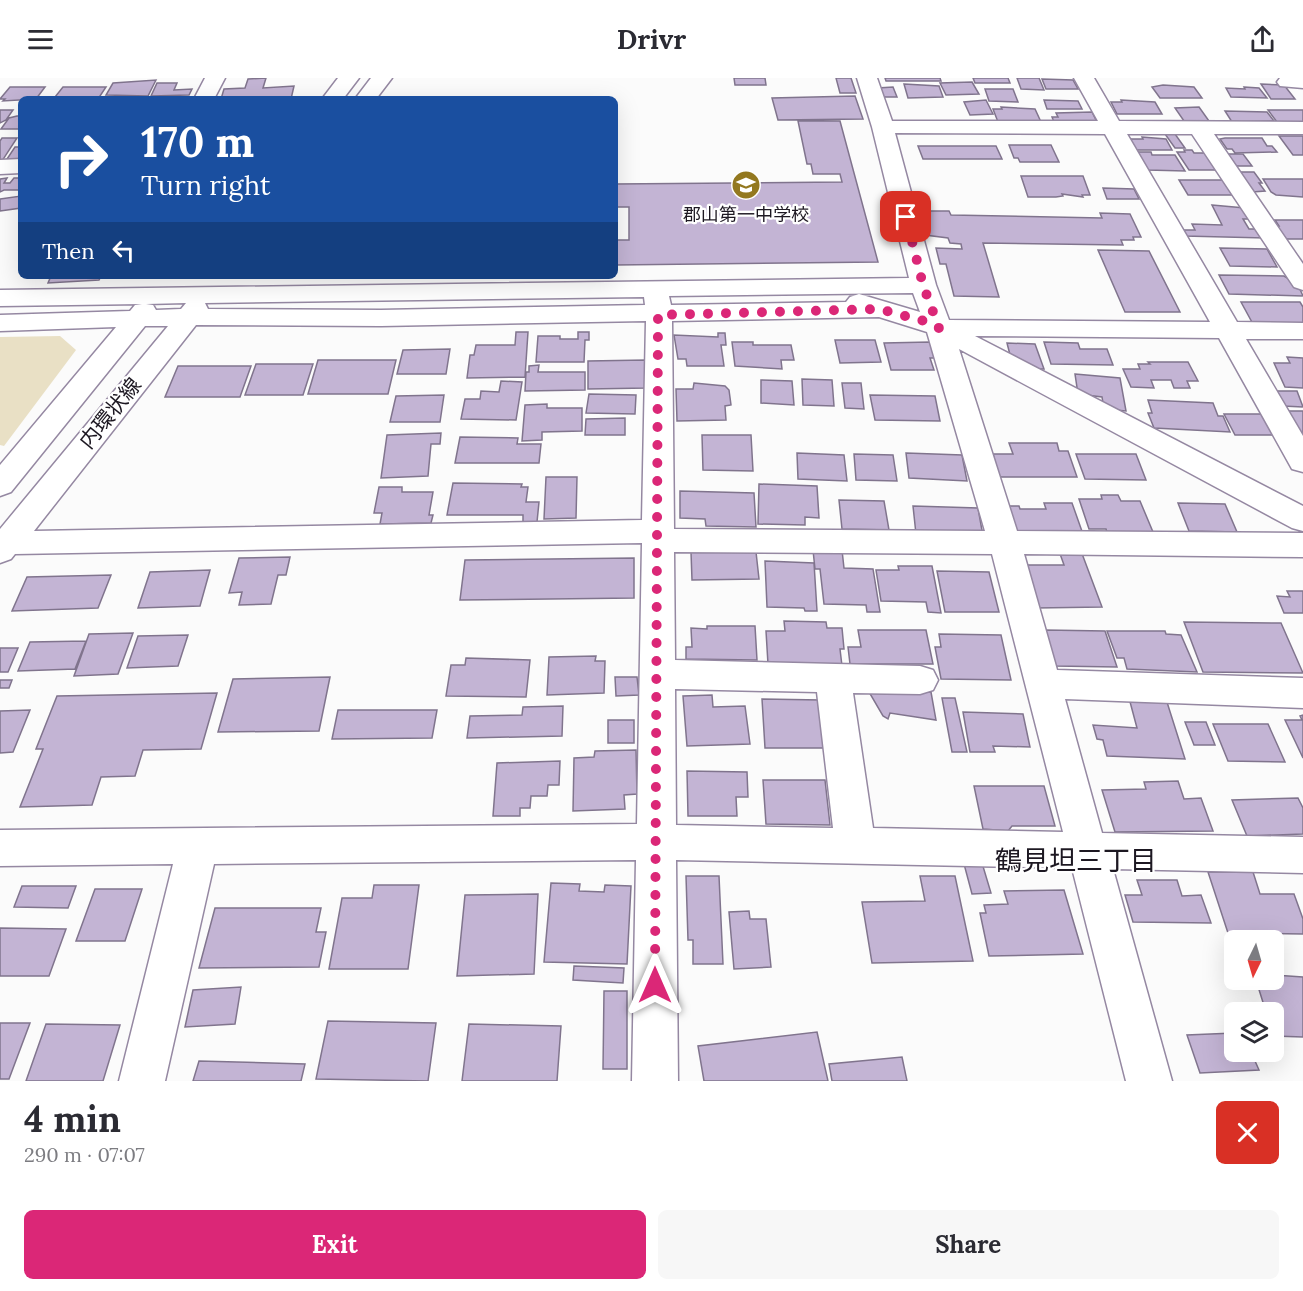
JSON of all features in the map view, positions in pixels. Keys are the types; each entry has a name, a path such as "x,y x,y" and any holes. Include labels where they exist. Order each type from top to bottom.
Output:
{"street":[{"path":"206,96 215,78"},
{"path":"334,96 349,78"},
{"path":"367,96 382,78"},
{"path":"867,78 883,127 923,285 939,328 1005,543 1149,1081"},
{"path":"1084,78 1303,462"},
{"path":"883,127 1303,128"},
{"path":"1199,128 1303,282"},
{"path":"0,167 18,166"},
{"path":"0,298 109,286 214,285 389,294 879,309"},
{"name":"内環状線","path":"2,546 214,285"},
{"path":"0,323 136,321 188,317 381,318 657,302 774,287 923,285"},
{"name":"内環状線","path":"0,485 167,286"},
{"path":"774,287 780,290 862,303 924,321 1303,520"},
{"path":"381,318 389,294"},
{"path":"655,1081 657,302"},
{"path":"939,328 1303,331"},
{"path":"2,546 656,536 1005,543 1303,545"},
{"path":"656,674 920,680"},
{"path":"833,678 855,845"},
{"path":"1042,684 1303,693"},
{"path":"0,848 655,842 1303,855"},
{"path":"142,1081 198,846"}],"shaded area":[{"path":"60,336 76,350 4,446 0,445 0,337"}],"building":[{"path":"266,78 263,88 294,86 292,96 222,96 224,89 245,88 248,79"},
{"path":"734,78 765,78 766,85 735,85"},
{"path":"836,78 851,78 856,93 840,93"},
{"path":"885,78 940,78 941,81 886,81"},
{"path":"973,78 1008,78 1010,83 975,83"},
{"path":"1017,78 1039,78 1044,90 1021,89"},
{"path":"1042,79 1073,80 1078,89 1046,89"},
{"path":"156,80 148,96 106,95 113,83"},
{"path":"972,82 979,94 946,95 940,83"},
{"path":"157,83 177,83 174,90 192,89 189,95 151,96"},
{"path":"904,84 939,86 943,97 908,98"},
{"path":"1261,84 1284,85 1295,99 1271,99"},
{"path":"1163,85 1194,87 1202,98 1160,98 1152,87"},
{"path":"10,87 45,87 38,96 18,96 18,100 3,101 5,99 0,99"},
{"path":"63,87 106,87 100,96 56,96"},
{"path":"893,87 897,97 883,97 878,88"},
{"path":"1244,87 1259,88 1267,98 1231,97 1226,88 1245,89"},
{"path":"985,89 1013,89 1018,102 989,101"},
{"path":"855,96 863,119 778,120 772,98"},
{"path":"986,100 993,114 970,115 964,102"},
{"path":"1044,100 1078,101 1082,109 1047,109"},
{"path":"1121,100 1155,102 1162,114 1117,114 1111,102 1122,102"},
{"path":"1001,107 1035,109 1041,122 998,122 993,109 1002,109"},
{"path":"1199,107 1209,121 1184,121 1175,108"},
{"path":"0,110 13,110 6,120 0,123"},
{"path":"1268,110 1303,110 1303,122 1277,122"},
{"path":"1225,111 1267,112 1274,121 1232,122"},
{"path":"1092,112 1097,122 1054,122 1052,117 1058,117 1056,113"},
{"path":"18,116 18,129 1,129 9,118"},
{"path":"798,121 840,121 878,262 618,265 618,240 629,240 629,207 618,207 618,184 842,182 840,174 813,174 811,164 807,164"},
{"path":"1165,134 1175,134 1185,148 1175,148"},
{"path":"1279,136 1303,136 1303,155 1293,155"},
{"path":"1142,137 1166,139 1172,150 1134,150 1128,139 1143,139"},
{"path":"2,138 17,138 0,164 0,141"},
{"path":"1262,138 1267,146 1272,146 1277,152 1235,153 1232,149 1227,149 1220,139"},
{"path":"1009,145 1051,145 1059,162 1020,162 1018,158 1014,158"},
{"path":"918,146 996,146 1002,159 923,159"},
{"path":"15,147 18,147 18,162 5,162"},
{"path":"1184,150 1192,150 1194,153 1212,153 1223,170 1189,170 1177,152 1185,152"},
{"path":"1137,152 1151,152 1152,155 1175,155 1185,171 1147,170"},
{"path":"1225,154 1243,154 1252,166 1234,166"},
{"path":"1238,172 1254,172 1265,191 1252,192"},
{"path":"1021,176 1083,176 1090,195 1082,195 1083,197 1062,194 1063,196 1056,197 1028,197"},
{"path":"7,178 4,183 10,183 14,178 18,178 18,190 0,192 0,179"},
{"path":"1263,179 1303,179 1303,197 1276,195 1271,192"},
{"path":"1179,180 1225,180 1235,195 1188,195"},
{"path":"1103,188 1134,189 1139,199 1107,199"},
{"path":"18,196 18,208 0,211 0,199"},
{"path":"1212,205 1245,208 1251,219 1243,219 1249,229 1260,229 1265,238 1184,236 1180,230 1195,230 1192,224 1222,225"},
{"path":"920,211 949,211 951,215 1102,218 1100,213 1130,214 1141,237 1133,237 1134,240 1121,240 1123,245 983,243 999,297 954,296 946,264 940,264 936,248 962,249 961,244 950,243 948,238 925,235"},
{"path":"1275,220 1303,220 1303,239 1284,239 1275,226 1279,226"},
{"path":"1220,248 1267,249 1277,267 1230,266"},
{"path":"1098,250 1149,251 1180,312 1125,312"},
{"path":"1219,275 1284,276 1294,287 1299,287 1303,296 1229,294"},
{"path":"50,279 100,279 99,280 48,283"},
{"path":"1241,302 1300,302 1303,307 1303,324 1253,324"},
{"path":"516,332 528,332 525,377 467,378 470,355 474,355 476,345 515,345"},
{"path":"578,332 589,332 589,340 585,340 584,362 536,362 538,336 578,339"},
{"path":"718,333 725,333 726,345 721,345 724,366 687,366 686,359 678,359 674,335 718,337"},
{"path":"835,340 875,340 881,362 840,363"},
{"path":"732,342 753,342 753,345 791,345 794,360 781,360 782,369 735,366"},
{"path":"930,342 935,358 930,358 934,370 891,370 884,343"},
{"path":"1044,342 1078,343 1080,349 1107,349 1113,365 1051,364"},
{"path":"1007,343 1035,344 1044,369 1027,369 1012,363"},
{"path":"450,349 446,374 397,374 403,350"},
{"path":"1287,357 1303,358 1303,388 1285,387 1274,363 1290,363"},
{"path":"318,360 396,360 388,394 308,394"},
{"path":"646,360 647,388 588,389 588,361"},
{"path":"1148,362 1188,362 1198,381 1187,381 1190,388 1174,388 1171,380 1151,380 1154,388 1131,387 1123,369 1140,369 1138,364 1150,364"},
{"path":"256,364 313,364 303,395 245,395"},
{"path":"539,365 538,372 585,372 585,390 525,391 526,372 529,372 529,366"},
{"path":"178,366 251,366 240,397 165,397"},
{"path":"1075,374 1120,378 1126,411 1104,409 1102,397 1078,394"},
{"path":"802,379 832,380 834,406 803,405"},
{"path":"761,380 792,381 794,405 761,403"},
{"path":"501,381 522,382 516,420 461,419 465,399 480,399 481,391 499,392"},
{"path":"694,383 725,386 729,390 731,405 725,406 726,420 677,421 676,389 693,389"},
{"path":"842,383 861,383 864,409 845,408"},
{"path":"1275,391 1297,391 1303,407 1283,406"},
{"path":"589,394 636,395 635,414 586,413"},
{"path":"444,395 440,422 390,422 396,396"},
{"path":"870,395 935,396 940,421 875,420"},
{"path":"1148,400 1213,403 1218,416 1223,416 1230,432 1154,428 1148,413 1152,413"},
{"path":"547,404 547,408 582,408 582,431 542,432 542,440 522,441 525,405"},
{"path":"1288,411 1303,411 1303,434 1301,434"},
{"path":"1224,414 1268,414 1280,435 1235,435"},
{"path":"625,418 625,435 585,435 586,419"},
{"path":"441,433 440,444 431,444 428,476 381,478 387,435"},
{"path":"702,435 751,435 753,471 703,470"},
{"path":"460,437 518,438 517,444 541,444 539,463 455,463"},
{"path":"1009,443 1057,443 1059,451 1068,451 1077,477 999,477 993,454 1013,454"},
{"path":"797,453 844,455 847,481 798,479"},
{"path":"906,453 962,455 967,481 909,478"},
{"path":"854,454 893,455 897,481 856,480"},
{"path":"1076,454 1136,454 1146,480 1085,479"},
{"path":"546,477 577,477 576,518 544,519"},
{"path":"453,483 522,484 521,487 528,487 526,502 539,502 537,522 523,522 523,515 447,515"},
{"path":"759,484 817,486 819,518 805,517 805,525 758,524"},
{"path":"379,487 402,487 402,492 433,492 429,515 433,515 431,523 380,524 382,513 374,513"},
{"path":"680,491 754,493 756,527 706,526 705,519 680,518"},
{"path":"1101,495 1118,495 1121,501 1140,501 1153,532 1107,532 1106,529 1089,529 1079,499 1102,499"},
{"path":"839,500 884,501 889,530 842,529"},
{"path":"1044,503 1072,503 1084,537 1016,537 1006,506 1019,506 1020,509 1046,509"},
{"path":"1178,503 1225,504 1237,532 1189,531"},
{"path":"913,506 978,508 983,536 916,534"},
{"path":"813,550 842,550 844,568 873,569 880,612 867,612 866,605 824,604 820,569 815,569"},
{"path":"1059,551 1081,551 1102,607 1036,608 1022,565 1064,565"},
{"path":"691,552 756,552 759,579 692,580"},
{"path":"290,557 286,575 278,575 271,604 239,605 242,592 229,593 239,558"},
{"path":"634,558 634,598 460,600 465,560"},
{"path":"765,561 814,563 817,611 805,611 804,608 767,607"},
{"path":"898,566 932,566 941,613 928,612 926,602 881,601 876,570 899,570"},
{"path":"210,570 200,606 138,608 150,572"},
{"path":"937,571 989,572 999,612 945,612"},
{"path":"111,575 98,608 12,611 27,577"},
{"path":"1287,591 1303,591 1303,613 1284,613 1277,596 1290,597"},
{"path":"784,621 826,622 827,628 842,628 844,649 840,649 842,666 768,664 766,631 785,631"},
{"path":"1184,622 1281,623 1303,673 1203,672"},
{"path":"707,626 755,626 757,660 686,659 686,647 692,647 691,628 707,629"},
{"path":"858,630 926,630 933,664 850,664 848,647 861,647"},
{"path":"1045,630 1105,631 1117,667 1055,666"},
{"path":"1107,631 1165,631 1166,634 1181,635 1197,672 1127,669 1124,658 1117,658"},
{"path":"133,633 118,674 74,676 89,634"},
{"path":"939,634 1001,635 1011,680 941,679 935,647 941,647"},
{"path":"188,635 178,666 127,668 138,636"},
{"path":"86,641 75,669 18,671 30,642"},
{"path":"0,648 18,648 8,672 0,672"},
{"path":"596,656 595,661 605,661 604,693 547,695 549,657"},
{"path":"466,658 530,660 526,697 446,696 451,665 465,665"},
{"path":"330,677 319,731 218,732 233,679"},
{"path":"615,677 637,677 639,695 616,696"},
{"path":"0,680 12,680 9,688 0,688"},
{"path":"870,690 931,692 936,720 890,713 888,719 883,716"},
{"path":"217,693 201,749 143,750 135,776 101,777 92,805 20,807 43,749 36,749 57,696"},
{"path":"712,695 713,707 745,706 750,744 687,746 683,696"},
{"path":"942,698 955,698 967,752 952,752"},
{"path":"1129,698 1166,699 1185,759 1107,756 1103,740 1097,739 1093,725 1137,728"},
{"path":"762,699 821,700 827,748 765,748"},
{"path":"563,706 562,736 467,738 470,716 522,715 523,707"},
{"path":"30,710 13,752 0,753 0,711"},
{"path":"338,710 437,710 432,738 332,739"},
{"path":"963,712 1023,714 1030,747 993,746 995,752 970,752"},
{"path":"1303,715 1303,758 1285,720 1302,720 1300,716"},
{"path":"608,720 634,720 634,743 608,743"},
{"path":"1185,722 1206,722 1215,745 1194,745"},
{"path":"1213,724 1268,724 1285,762 1228,761"},
{"path":"636,750 637,794 624,795 625,809 573,811 574,758 594,757 595,751"},
{"path":"560,761 559,785 548,785 547,796 531,796 530,808 520,808 520,816 493,816 497,763"},
{"path":"687,771 747,772 748,797 736,797 737,816 688,816"},
{"path":"763,780 825,780 830,825 766,824"},
{"path":"1178,781 1184,799 1201,798 1213,831 1115,832 1102,790 1146,789 1144,782"},
{"path":"974,786 1044,786 1055,826 1012,826 1008,831 983,829"},
{"path":"1298,798 1303,808 1303,834 1247,836 1232,800"},
{"path":"982,863 991,893 972,894 964,864"},
{"path":"1208,872 1253,872 1260,894 1294,894 1303,919 1303,934 1284,934 1284,930 1227,930"},
{"path":"686,876 719,876 723,964 693,964 693,940 688,940"},
{"path":"920,876 955,876 973,961 872,963 862,902 925,901"},
{"path":"1137,880 1177,880 1182,896 1201,895 1211,923 1133,922 1125,895 1142,895"},
{"path":"551,883 580,884 579,891 604,892 605,885 631,886 627,964 544,962"},
{"path":"374,885 419,885 408,969 329,969 342,898 372,898"},
{"path":"22,886 76,886 68,908 14,907"},
{"path":"95,889 142,889 125,941 76,941"},
{"path":"1064,890 1083,954 989,956 980,913 986,913 984,905 1008,904 1004,891"},
{"path":"538,894 534,974 457,976 465,895"},
{"path":"215,908 321,908 316,932 326,932 319,967 199,968"},
{"path":"749,911 750,919 766,919 771,967 734,969 729,912"},
{"path":"0,928 66,929 49,976 0,976"},
{"path":"574,966 624,968 623,983 573,980"},
{"path":"1284,976 1303,977 1303,1037 1284,1036 1284,1002 1263,1002 1259,990 1284,990"},
{"path":"241,987 235,1024 185,1027 193,990"},
{"path":"604,991 627,991 627,1069 603,1069"},
{"path":"328,1021 436,1023 428,1081 316,1079"},
{"path":"0,1023 30,1023 9,1079 0,1079"},
{"path":"46,1024 120,1025 103,1081 26,1081"},
{"path":"469,1024 561,1026 557,1081 462,1081"},
{"path":"817,1032 828,1081 704,1081 698,1046"},
{"path":"1224,1033 1224,1062 1255,1062 1259,1070 1200,1073 1187,1035"},
{"path":"902,1057 907,1081 832,1081 829,1064"},
{"path":"199,1061 305,1064 301,1081 193,1081"}],"place":[{"name":"郡山第一中学校","path":"746,185"}],"district":[{"name":"鶴見坦三丁目","path":"1076,860"}],"route":[{"path":"655,985 658,315 879,309 924,321 939,328 923,285 906,217"}]}
